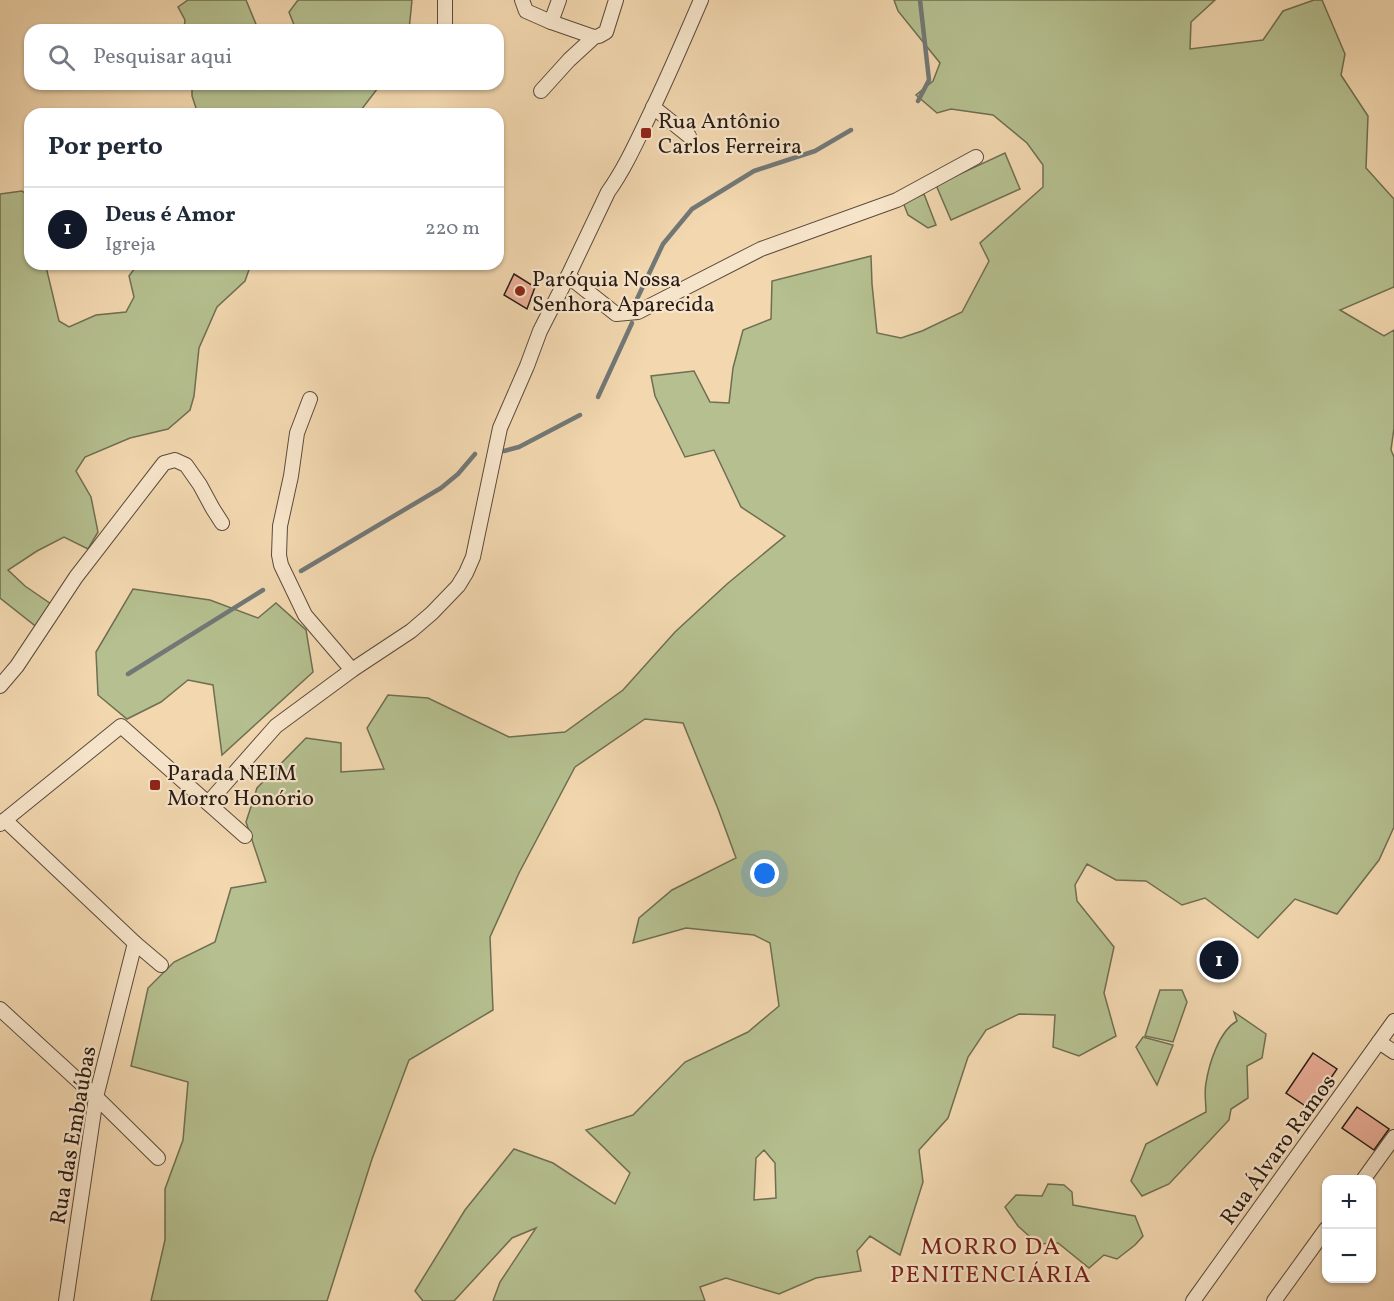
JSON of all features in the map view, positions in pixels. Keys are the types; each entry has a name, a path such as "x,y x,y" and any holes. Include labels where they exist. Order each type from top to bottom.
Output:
{"street":[{"path":"445,0 445,24"},
{"path":"522,0 526,10 551,22 594,37"},
{"path":"551,22 559,0"},
{"path":"542,91 569,60 594,37 606,32 616,0"},
{"path":"208,803 276,726 352,670 411,631 440,605 458,586 466,573 473,557 500,428 540,331 608,192 634,147 672,69 700,0"},
{"path":"653,107 689,136"},
{"path":"568,276 616,314 638,312 761,249 897,200 976,157"},
{"path":"310,399 297,433 291,476 279,526 279,555 281,565 304,615 352,670"},
{"path":"0,686 17,666 76,578 164,464 175,460 186,465 222,523"},
{"path":"161,965 2,822 121,726 245,836"},
{"name":"Rua das Embaúbas","path":"66,1301 96,1097 135,943"},
{"path":"0,1009 96,1097 158,1158"},
{"name":"Rua Álvaro Ramos","path":"1193,1301 1394,1021"},
{"path":"1379,1042 1394,1052"},
{"path":"1366,1175 1394,1137"},
{"path":"1274,1301 1322,1235"}],"green space":[{"path":"188,0 246,0 256,24 185,24 185,20 178,7"},
{"path":"298,0 412,0 410,24 294,24 289,12"},
{"path":"894,0 1215,0 1191,22 1190,49 1263,40 1283,11 1314,0 1322,0 1345,54 1341,75 1368,116 1366,168 1394,199 1394,287 1340,310 1384,336 1394,330 1394,428 1391,450 1394,457 1394,827 1379,860 1337,914 1295,899 1258,938 1205,898 1182,905 1146,881 1116,880 1087,864 1075,885 1077,901 1114,947 1104,993 1116,1036 1079,1056 1053,1047 1055,1015 1019,1014 986,1030 968,1057 948,1118 919,1150 923,1182 900,1255 870,1236 857,1251 861,1271 816,1278 779,1294 726,1278 700,1287 705,1301 493,1301 500,1282 536,1228 512,1238 454,1301 423,1301 415,1291 465,1210 514,1149 553,1163 615,1204 630,1173 586,1130 633,1115 685,1062 748,1032 779,1006 770,943 754,935 686,928 633,943 639,918 672,890 736,858 683,723 645,719 575,767 519,873 490,937 493,1010 409,1060 372,1159 327,1301 151,1301 165,1240 165,1189 183,1140 188,1082 131,1066 148,988 174,962 215,942 231,888 266,882 246,822 257,788 306,738 341,743 341,772 384,769 367,728 388,695 428,698 509,737 565,732 623,690 675,632 727,584 785,536 741,507 714,450 685,457 655,396 651,376 694,371 710,402 729,403 733,368 743,330 771,319 772,281 871,256 877,333 901,338 962,312 989,261 980,243 1043,187 1043,165 1027,143 993,115 951,109 937,113 916,95 933,81 940,63 898,11","holes":["764,1150 775,1163 776,1198 754,1200 756,1158"]},
{"path":"192,90 376,90 363,108 196,108"},
{"path":"1005,153 1020,189 951,220 936,185"},
{"path":"24,192 24,270 47,270 59,321 69,327 96,315 126,312 134,297 129,276 134,270 249,270 245,281 217,307 199,348 194,396 190,410 168,429 130,438 85,457 76,471 91,497 98,532 88,549 64,537 8,570 25,586 51,604 38,628 0,598 0,194"},
{"path":"924,194 936,225 928,228 908,215 903,202"},
{"path":"133,589 210,600 258,618 276,603 306,630 313,672 222,755 213,685 188,680 161,702 127,719 98,695 96,652"},
{"path":"1160,990 1182,990 1187,1002 1173,1042 1145,1036"},
{"path":"1234,1012 1266,1034 1262,1058 1247,1066 1248,1098 1231,1109 1229,1120 1169,1184 1142,1196 1131,1181 1146,1144 1206,1112 1205,1086 1210,1067 1220,1040 1237,1021"},
{"path":"1143,1037 1173,1045 1157,1085 1136,1047"},
{"path":"1048,1184 1064,1185 1072,1192 1073,1205 1135,1216 1143,1236 1117,1259 1104,1255 1089,1268 1058,1243 1038,1244 1018,1226 1005,1207 1016,1195 1042,1196"}],"building":[{"name":"Paróquia Nossa Senhora Aparecida","path":"514,274 535,287 527,309 504,295"},
{"path":"1213,946 1230,949 1225,974 1208,970"},
{"path":"1313,1053 1337,1069 1310,1109 1286,1093"},
{"path":"1357,1107 1389,1129 1374,1150 1342,1128"}],"waterway":[{"path":"918,101 929,80 920,0"},
{"path":"637,299 663,244 692,209 754,171 815,151 851,130"},
{"path":"598,397 632,323"},
{"path":"504,451 519,447 580,415"},
{"path":"301,571 441,488 458,474 475,454"},
{"path":"128,674 263,590"}],"place":[{"name":"Rua Antônio Carlos Ferreira","path":"646,133"},
{"name":"Paróquia Nossa Senhora Aparecida","path":"520,291"},
{"name":"Parada NEIM Morro Honório","path":"155,785"},
{"name":"Deus é Amor","path":"1219,960"}],"district":[{"name":"MORRO DA PENITENCIÁRIA","path":"991,1260"}]}
